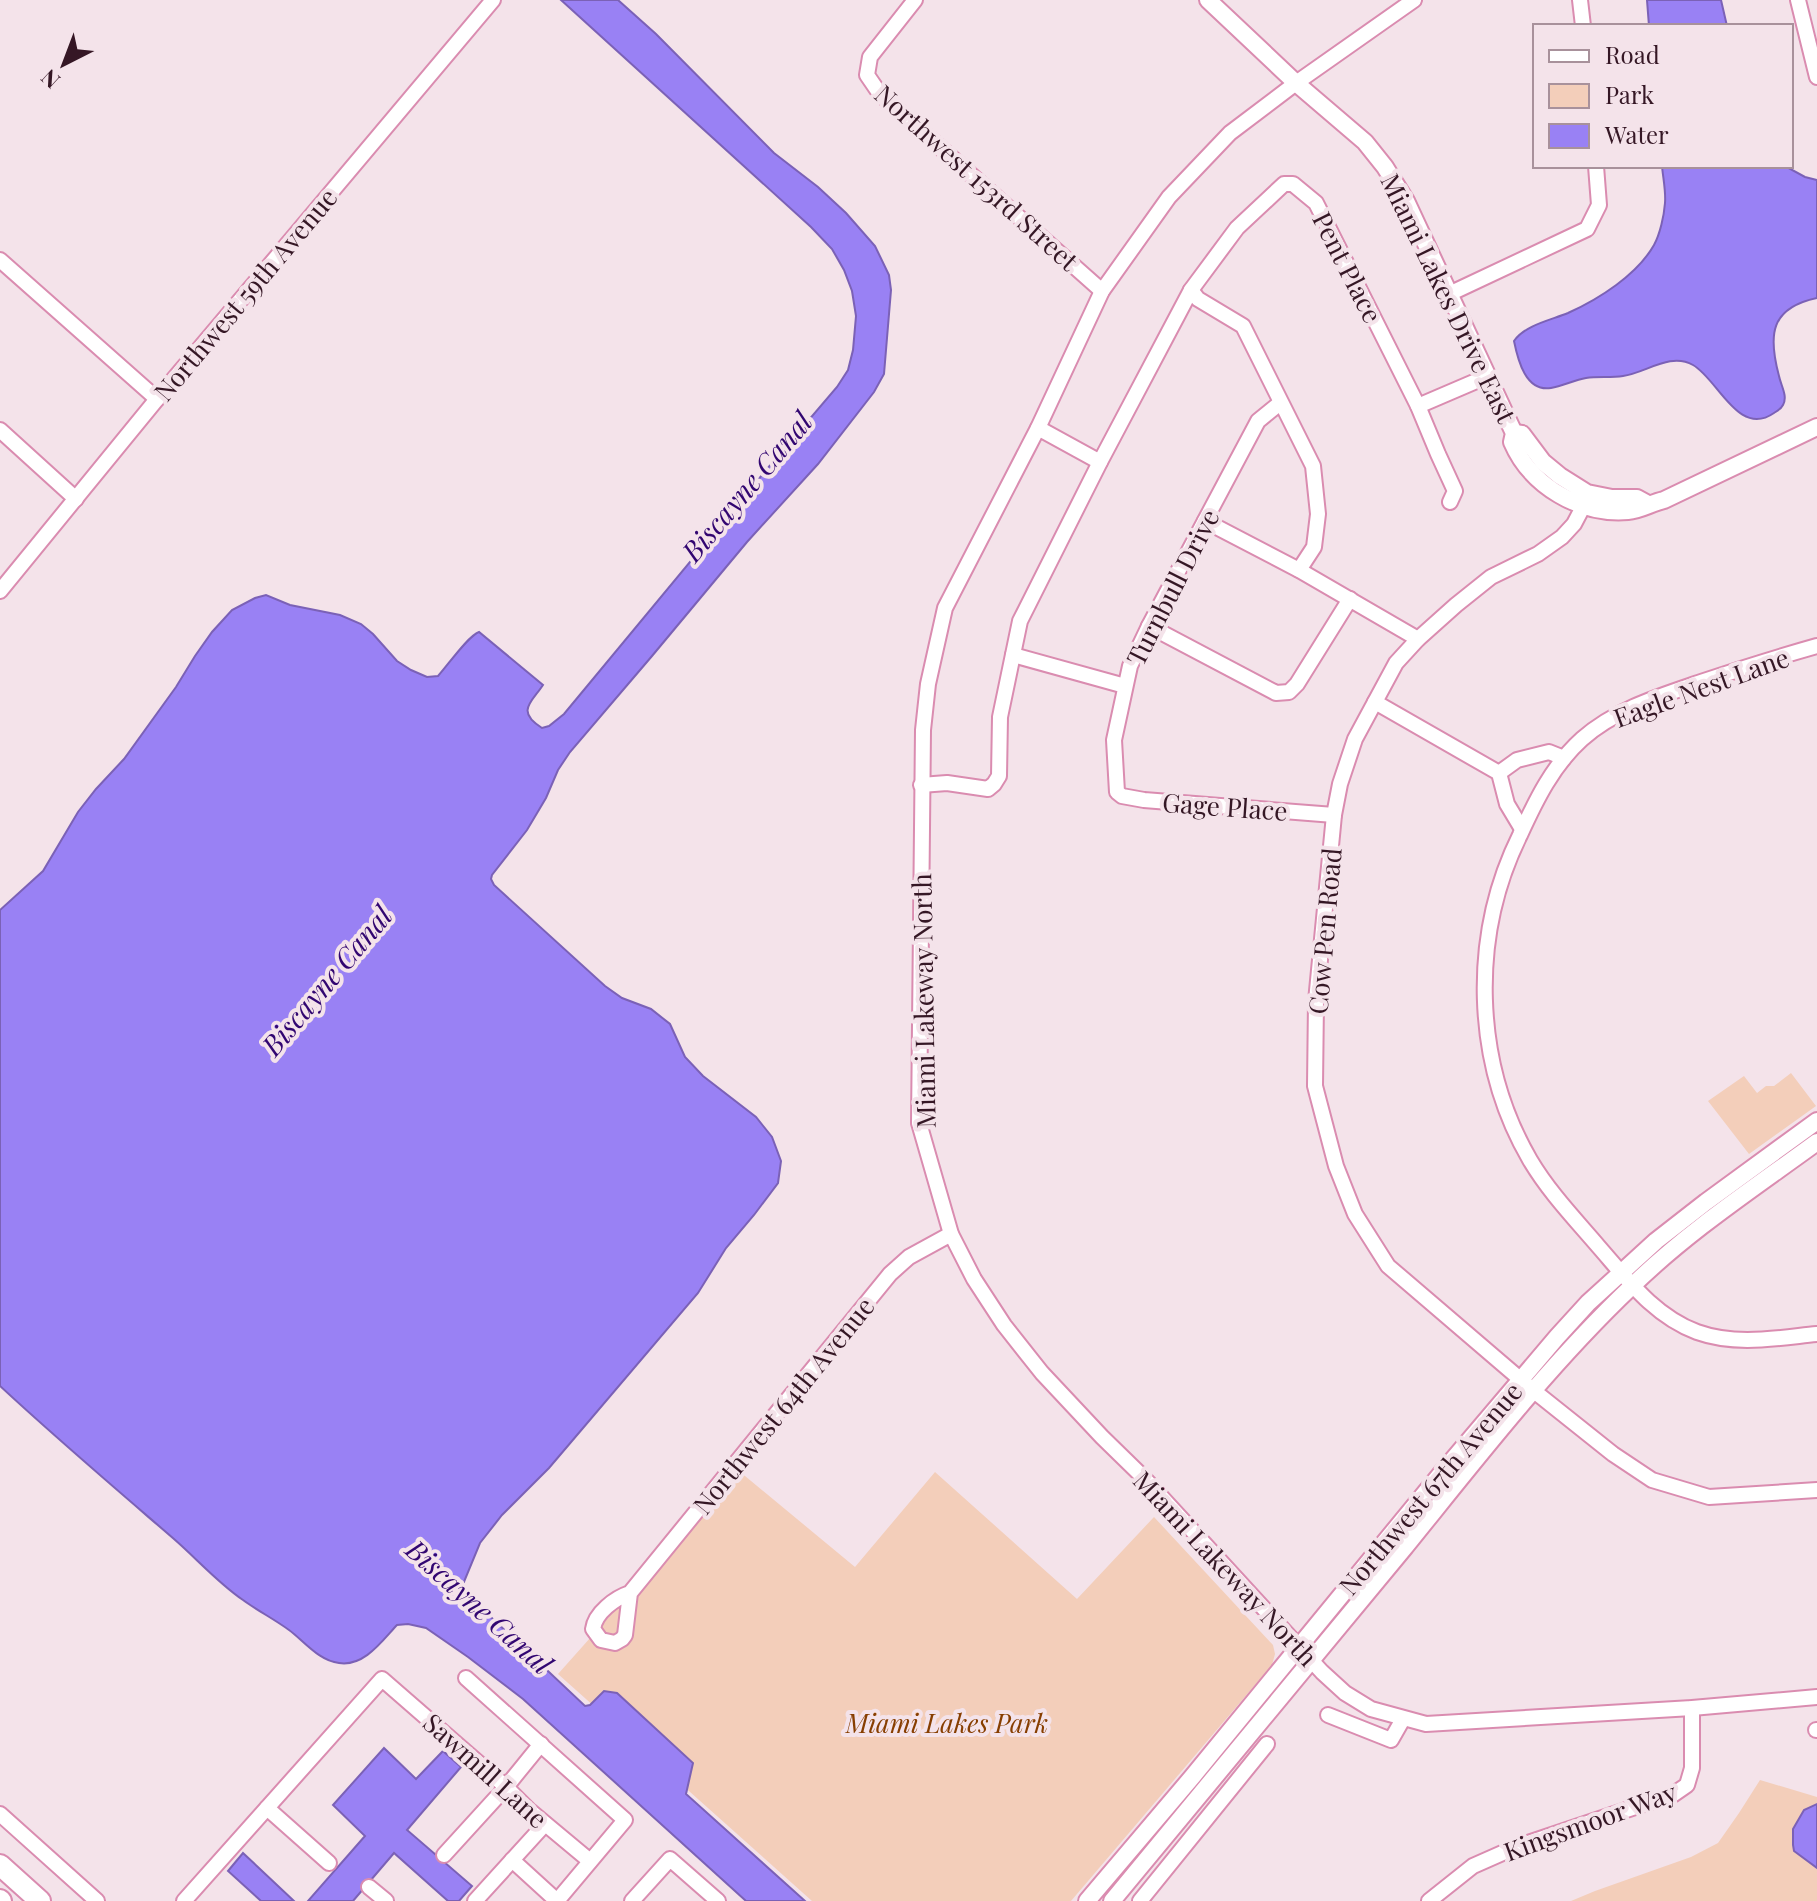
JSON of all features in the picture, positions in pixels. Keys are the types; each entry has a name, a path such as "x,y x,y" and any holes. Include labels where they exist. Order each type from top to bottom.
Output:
{"highway":[{"path":"0,1865 37,1898"}],"main road":[{"name":"Miami Lakes Drive East","path":"1208,0 1296,83 1365,142 1385,167 1406,201 1488,376 1514,433 1512,442 1518,456 1550,490 1586,499 1637,498 1648,504 1664,500 1817,427"},
{"name":"Northwest 67th Avenue","path":"1112,1901 1582,1335 1656,1241 1817,1121"},
{"name":"Northwest 67th Avenue","path":"1087,1901 1520,1379 1578,1314 1817,1142"},
{"path":"1169,1805 1183,1817"}],"street":[{"name":"Northwest 59th Avenue","path":"0,591 157,399 493,0"},
{"name":"Northwest 153rd Street","path":"915,0 870,57 867,75 880,94 1102,291"},
{"name":"Miami Lakeway North","path":"1414,0 1230,133 1169,197 1102,291 1038,428 945,608 928,684 923,730 919,1123 951,1234 974,1279 994,1309 1042,1373 1345,1693 1371,1709 1426,1724 1817,1697"},
{"path":"1580,0 1583,24"},
{"path":"1798,0 1817,77"},
{"path":"1449,294 1587,229 1599,205 1596,168"},
{"name":"Pent Place","path":"1191,290 1237,228 1284,184 1293,184 1316,203 1418,406 1455,491 1450,502"},
{"path":"0,260 157,399"},
{"path":"921,785 947,783 988,789 999,776 1000,717 1020,621 1191,290 1198,299 1243,326 1313,466 1318,514 1314,547 1299,570"},
{"path":"1418,406 1488,376"},
{"name":"Turnbull Drive","path":"1117,792 1114,740 1130,666 1258,421 1280,403"},
{"path":"1038,428 1100,462"},
{"path":"0,430 76,499"},
{"name":"Cow Pen Road","path":"1586,499 1574,524 1562,537 1538,554 1491,577 1418,639 1396,663 1355,739 1340,784 1334,815 1316,1001 1315,1086 1336,1166 1355,1214 1388,1266 1534,1391 1613,1454 1652,1480 1709,1497 1817,1490"},
{"path":"1205,521 1299,570 1418,639"},
{"path":"1149,626 1276,693 1289,692 1350,599"},
{"name":"Eagle Nest Lane","path":"1817,646 1653,699 1603,723 1580,742 1549,780 1522,829 1498,887 1486,953 1486,1024 1503,1101 1531,1161 1554,1195 1627,1279 1672,1320 1709,1336 1743,1340 1817,1334"},
{"path":"1013,655 1125,686"},
{"path":"1375,702 1499,773 1507,804 1522,829"},
{"path":"1499,773 1517,760 1549,752 1564,758"},
{"name":"Gage Place","path":"1117,792 1122,796 1144,800 1334,815"},
{"name":"Northwest 64th Avenue","path":"630,1593 890,1274 909,1257 951,1234"},
{"path":"466,1678 625,1820 557,1901 512,1860"},
{"name":"Sawmill Lane","path":"267,1808 382,1679 590,1861"},
{"name":"Kingsmoor Way","path":"1429,1901 1473,1866 1501,1853 1674,1794 1687,1785 1692,1768 1692,1708"},
{"path":"1328,1715 1391,1740 1403,1719"},
{"path":"444,1855 541,1744"},
{"path":"1140,1901 1267,1744"},
{"path":"184,1901 267,1808 329,1863"},
{"path":"0,1814 97,1901"},
{"path":"475,1901 545,1824"},
{"path":"634,1901 670,1859 718,1901"},
{"path":"369,1887 386,1901"}],"green space":[{"path":"1791,1073 1816,1106 1749,1154 1708,1101 1744,1076 1757,1093 1766,1086 1774,1086"},
{"name":"Miami Lakes Park","path":"739,1471 855,1567 935,1472 1077,1599 1154,1517 1273,1645 1275,1654 1272,1665 1071,1901 812,1901 558,1674"},
{"path":"1760,1780 1817,1797 1817,1901 1571,1901 1691,1857 1718,1843"}],"water":[{"name":"Biscayne Canal","path":"561,0 618,0 774,153 846,213 875,246 889,275 891,290 884,374 874,392 818,464 747,542 570,752 527,830 492,875 494,885 605,986 622,998 651,1009 670,1024 685,1057 703,1076 756,1117 772,1137 781,1161 778,1183 726,1248 698,1293 549,1468 502,1515 480,1543 461,1589 585,1706 604,1691 617,1693 693,1763 686,1794 805,1901 746,1901 523,1699 426,1628 397,1625 372,1652 348,1663 318,1655 289,1630 225,1586 0,1386 0,910 43,871 78,812 124,759 212,632 232,610 266,595 290,605 340,615 361,624 397,661 427,677 438,676 479,632 543,685 528,706 528,711 529,716 542,728 549,726 564,714 848,370 856,316 852,291 832,249"},
{"path":"1647,0 1721,0 1727,24 1649,24"},
{"path":"1662,168 1789,168 1817,180 1817,298 1790,309 1776,325 1774,348 1784,402 1774,413 1761,419 1739,412 1702,372 1684,362 1667,362 1632,374 1586,378 1551,388 1535,385 1521,366 1514,341 1519,335 1592,301 1627,276 1647,256 1660,230 1665,194"},
{"path":"384,1748 416,1779 443,1751 461,1767 407,1830 472,1886 459,1901 448,1901 394,1853 353,1901 308,1901 365,1836 333,1805"},
{"path":"1817,1804 1817,1868 1794,1851 1793,1829 1804,1810"},
{"path":"243,1853 294,1901 261,1901 228,1871"}]}
